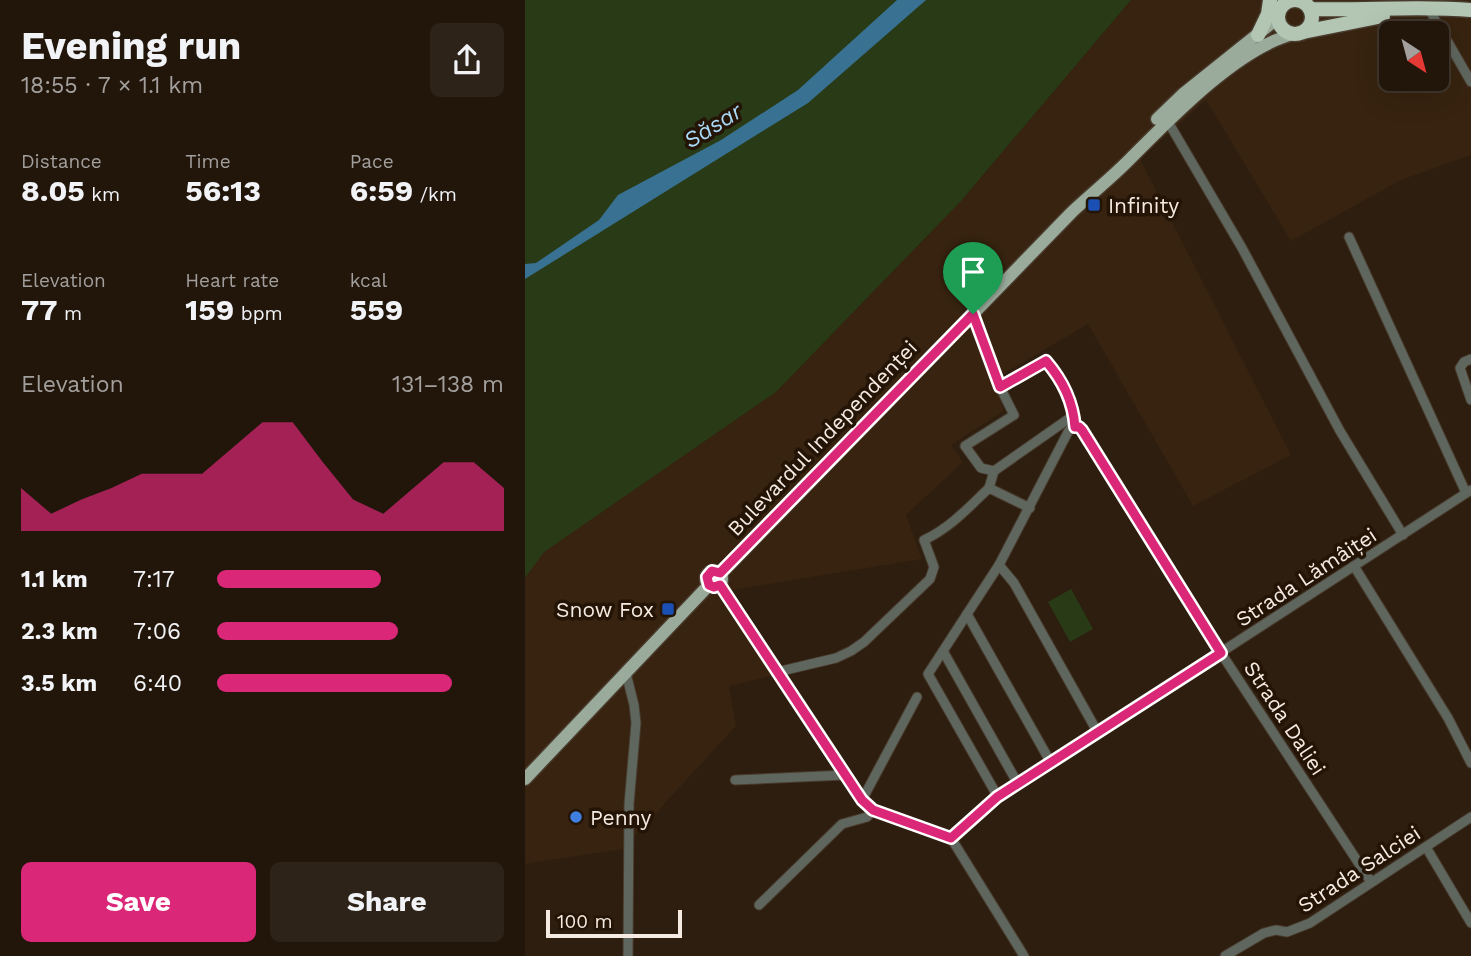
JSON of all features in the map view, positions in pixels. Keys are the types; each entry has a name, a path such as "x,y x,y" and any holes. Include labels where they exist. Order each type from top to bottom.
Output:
{"highway":[{"path":"1258,35 1268,14 1276,7 1293,0 1305,4 1312,19 1299,33 1285,31 1276,7"},
{"path":"1341,0 1366,9"},
{"name":"Bulevardul Independenței","path":"1305,4 1348,11 1440,6 1464,9"},
{"name":"Bulevardul Independenței","path":"1299,33 1370,18 1464,9"}],"main road":[{"name":"Bulevardul Independenței","path":"1072,212 1167,120 1235,65 1263,45 1299,33"},
{"name":"Bulevardul Independenței","path":"525,779 1072,212 1163,113 1202,78 1258,35"}],"street":[{"path":"1430,11 1471,82"},
{"name":"Strada Lămâiței","path":"1167,120 1242,248 1340,431 1403,535"},
{"path":"1349,237 1469,491"},
{"path":"973,314 1000,387 1014,415 965,446 981,468 994,471"},
{"path":"1471,359 1464,362 1460,368 1471,400"},
{"path":"997,797 928,674 999,565 1068,432 1079,429 1073,405 1058,375 1046,361 1000,387"},
{"path":"777,672 836,658 864,642 930,579 934,567 924,540 951,524 989,488 994,471 1074,415"},
{"name":"Strada Daliei","path":"1079,429 1371,882"},
{"path":"989,488 1030,508"},
{"name":"Strada Lămâiței","path":"951,838 997,797 1469,491"},
{"path":"999,565 1014,583 1098,733"},
{"path":"1354,566 1448,719 1471,762"},
{"path":"716,581 862,800 873,810 951,838 1024,956"},
{"path":"967,614 1051,763"},
{"path":"943,651 1018,784"},
{"path":"626,673 635,705 636,723 629,804 628,956"},
{"path":"862,800 916,697"},
{"path":"735,780 845,775"},
{"path":"759,905 842,824 867,817 873,810"},
{"name":"Strada Salciei","path":"1226,956 1264,933 1299,929 1471,817"},
{"path":"1426,847 1471,923"}],"shaded area":[{"path":"1131,0 1471,0 1471,155 1401,180 1291,241 1206,100 1140,159 1291,455 1193,506 1088,324 993,380 1004,411 951,445 963,462 906,515 922,559 721,592 776,675 729,686 736,726 623,849 525,864 525,578 543,552 776,392 961,201"}],"green space":[{"path":"525,0 1131,0 961,201 776,392 544,552 525,578"},
{"path":"1071,589 1093,629 1070,642 1048,602"}],"water":[{"path":"897,0 926,0 808,103 525,279 525,264 536,263 599,220 618,195 721,140 798,90"}],"place":[{"name":"Infinity","path":"1094,205"},
{"name":"Snow Fox","path":"668,609"},
{"name":"Penny","path":"576,817"}],"route":[{"path":"973,314 1000,387 1046,361 1058,375 1073,405 1075,427 1082,430 1221,653 997,797 951,838 873,810 862,800 720,585 709,585 707,577 712,571 720,573 973,314"}],"water label":[{"name":"Săsar","path":"713,126"}]}
